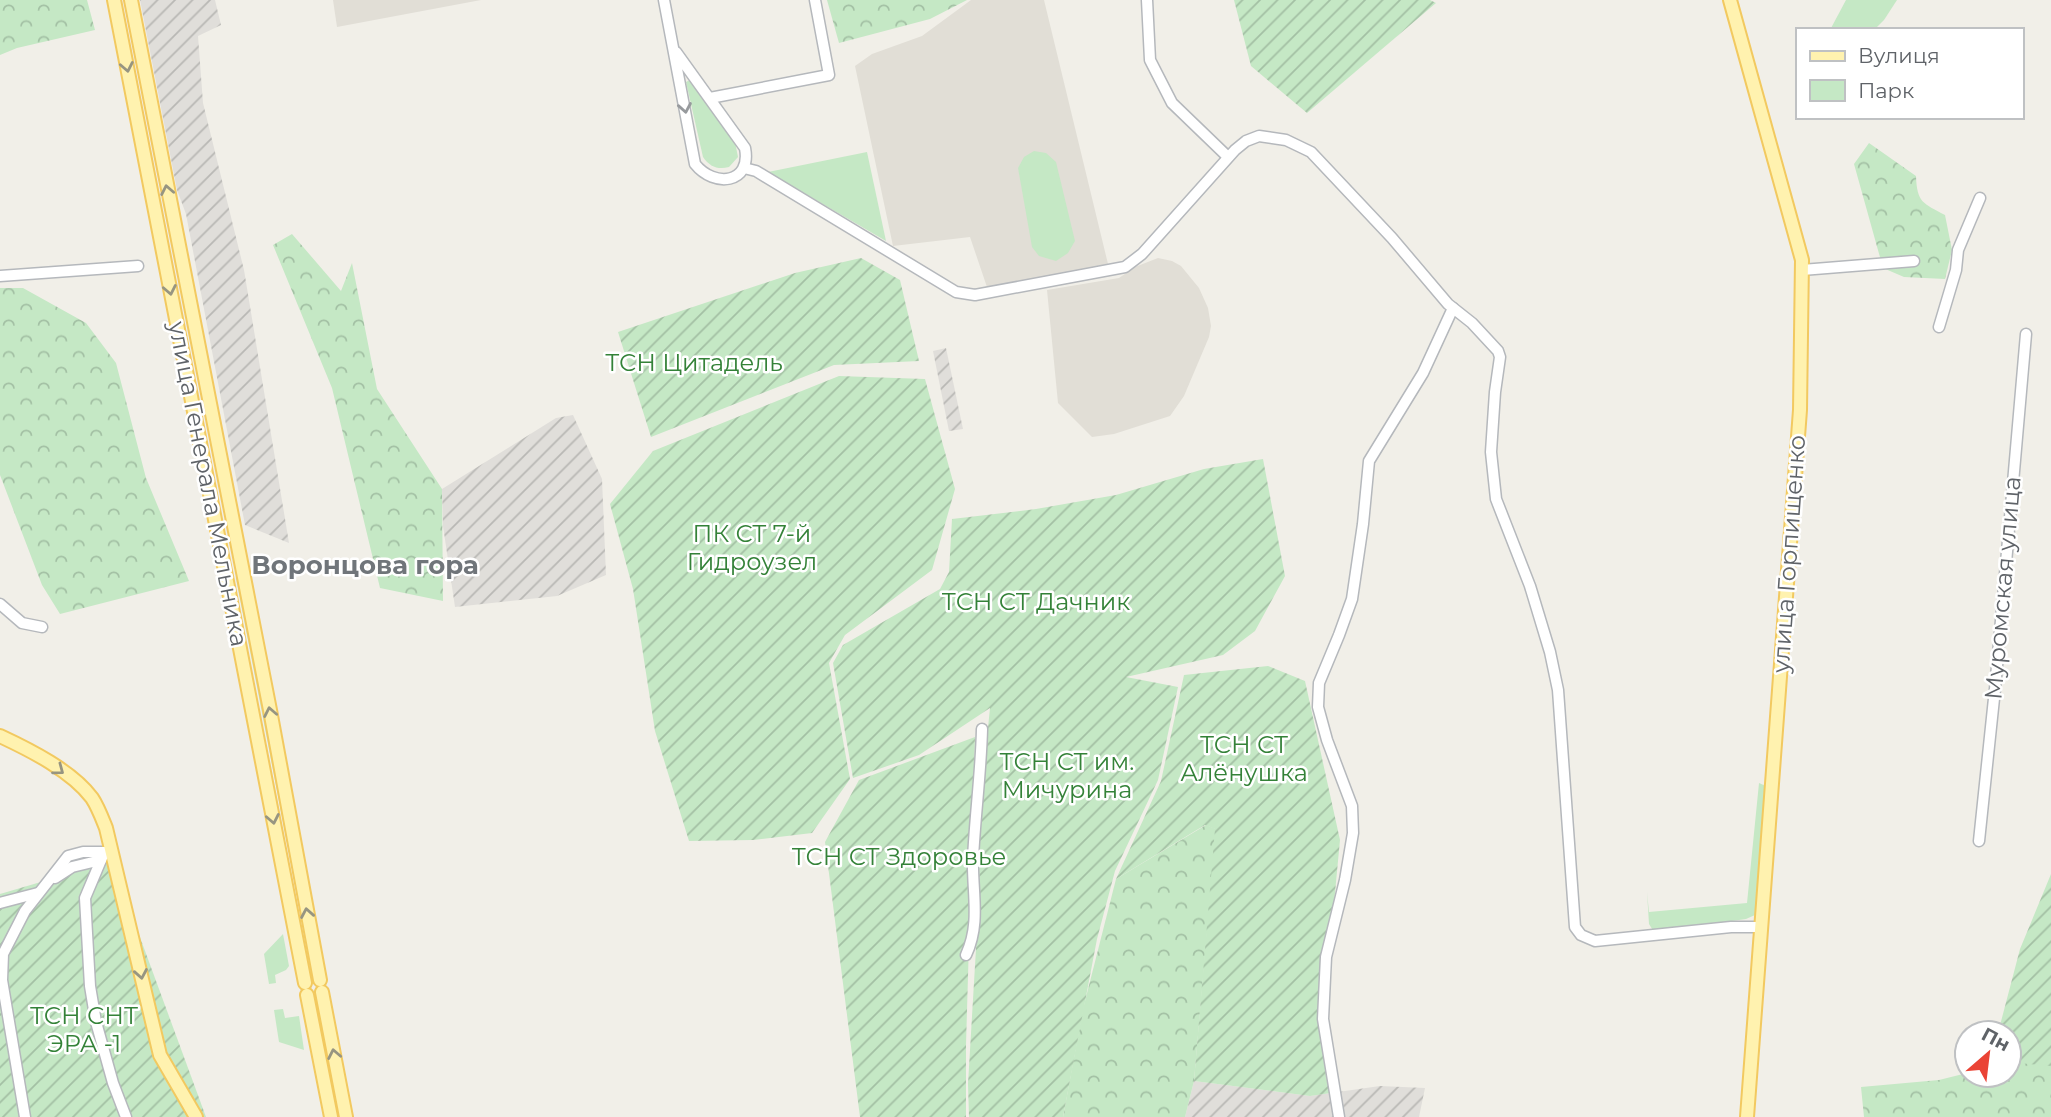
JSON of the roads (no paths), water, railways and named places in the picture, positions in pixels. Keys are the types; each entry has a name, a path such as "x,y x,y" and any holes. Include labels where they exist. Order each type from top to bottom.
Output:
{"main road":[{"name":"улица Генерала Мельника","path":"114,0 331,1117"},
{"name":"улица Генерала Мельника","path":"131,0 346,1117"},
{"name":"улица Горпищенко","path":"1730,0 1799,247 1802,270 1800,410 1747,1117"},
{"path":"226,572 242,569"},
{"path":"0,736 45,759 91,796 106,828 106,855 160,1055 196,1117"},
{"path":"302,967 310,973 317,965"},
{"path":"310,1008 322,992"}],"street":[{"path":"664,0 676,52 695,164 704,173 721,179 736,176 744,168 745,148 676,52"},
{"path":"710,98 829,75 815,0"},
{"path":"1147,0 1150,60 1155,71 1172,103 1228,157"},
{"path":"744,168 766,177 956,292 975,295 1125,267 1150,245 1228,157 1246,141 1259,136 1286,140 1311,152 1453,308 1492,344 1500,357 1493,415 1492,475 1496,499 1530,586 1550,652 1558,690 1575,928 1581,936 1595,941 1761,927"},
{"path":"1939,327 1956,270 1958,250 1980,198"},
{"path":"1802,270 1914,261"},
{"path":"0,276 138,266"},
{"path":"1339,1117 1323,1019 1325,957 1345,880 1353,833 1352,806 1327,740 1318,707 1319,683 1352,598 1369,460 1423,373 1453,308"},
{"name":"Муромская улица","path":"1979,841 2026,334"},
{"path":"0,604 22,623 42,627"},
{"path":"967,955 972,942 976,896 973,855 982,729"},
{"path":"24,1117 2,980 3,954 11,935 38,893 68,856 83,852 106,855 85,898 90,986 96,1022 113,1083 126,1117"},
{"path":"0,903 38,893"}],"district":[{"name":"Воронцова гора","path":"365,565"}],"park label":[{"name":"ТСН Цитадель","path":"694,363"},
{"name":"ПК СТ 7-й Гидроузел","path":"752,548"},
{"name":"ТСН СТ Дачник","path":"1036,602"},
{"name":"ТСН СТ Алёнушка","path":"1244,759"},
{"name":"ТСН СТ им. Мичурина","path":"1067,776"},
{"name":"ТСН СТ Здоровье","path":"899,857"},
{"name":"ТСН СНТ ЭРА -1","path":"84,1030"}]}
